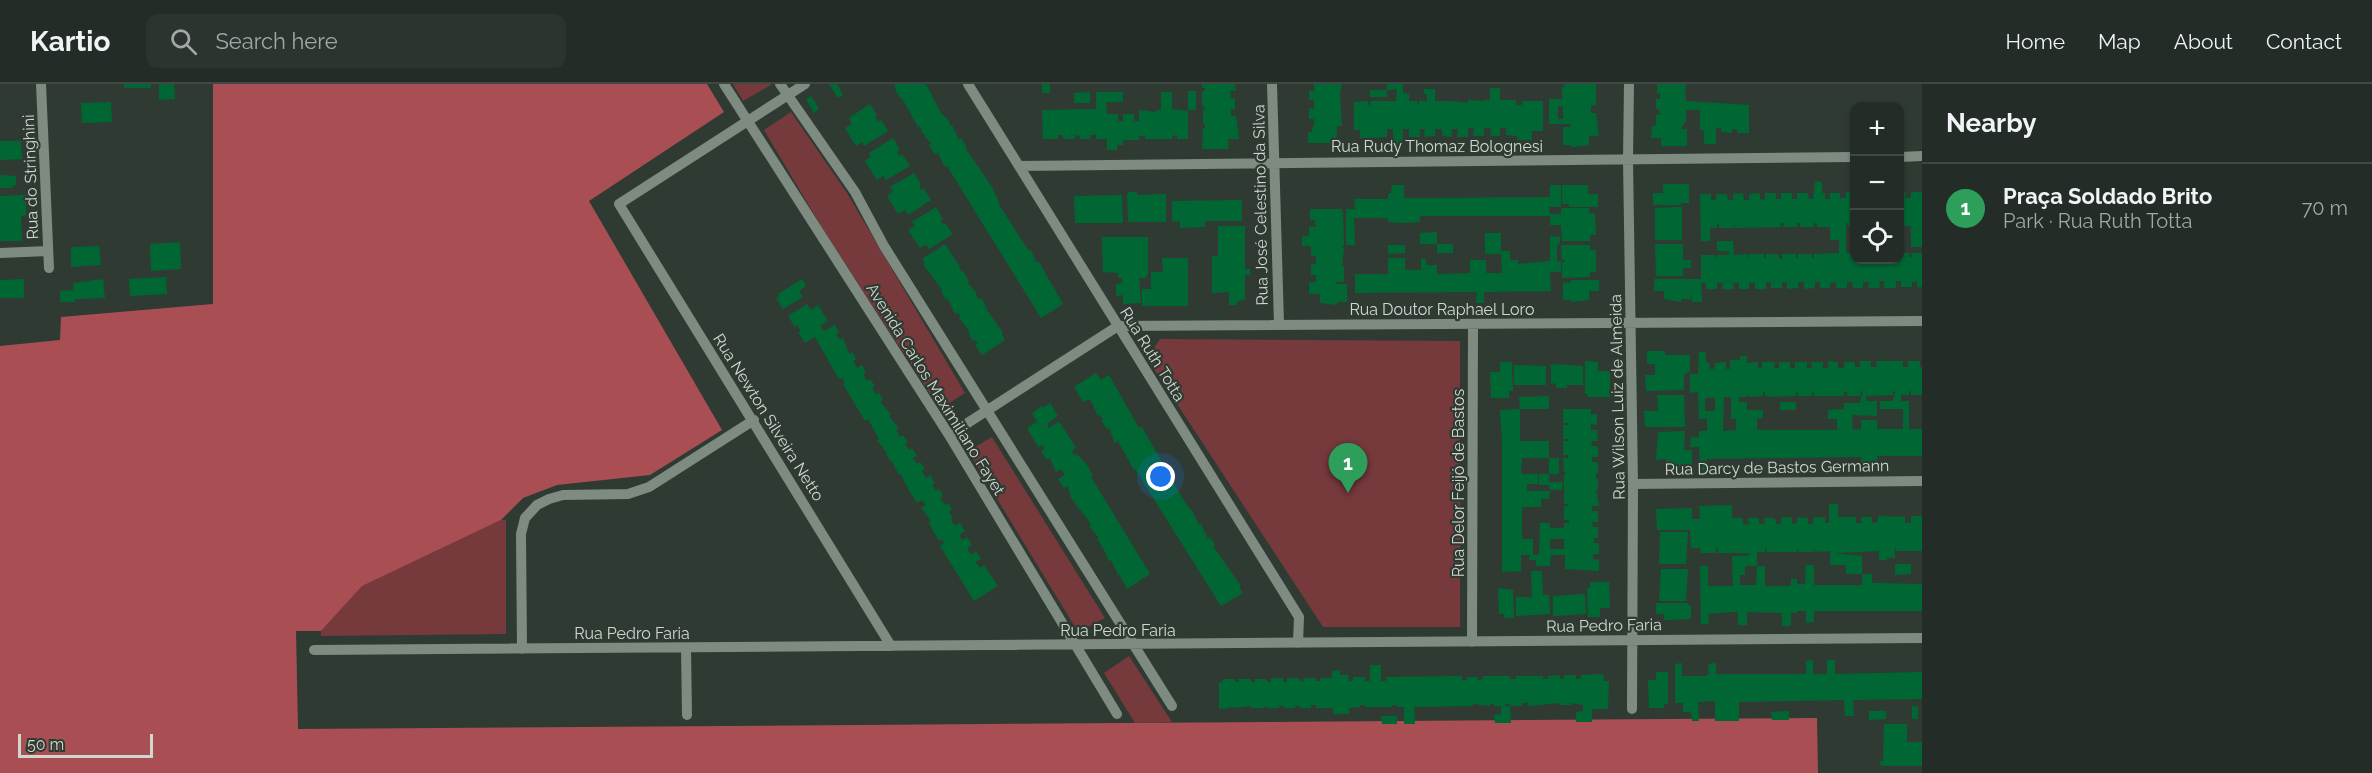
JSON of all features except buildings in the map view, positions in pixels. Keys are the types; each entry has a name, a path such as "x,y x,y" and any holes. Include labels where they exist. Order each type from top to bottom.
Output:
{"street":[{"name":"Rua do Stringhini","path":"41,84 49,268"},
{"name":"Avenida Carlos Maximiliano Fayet","path":"724,84 949,435 1117,714"},
{"name":"Avenida Carlos Maximiliano Fayet","path":"780,84 855,192 884,246 1172,706"},
{"path":"747,121 805,84"},
{"name":"Rua Ruth Totta","path":"968,84 1299,617 1298,643"},
{"name":"Rua José Celestino da Silva","path":"1272,84 1278,324"},
{"name":"Rua Wilson Luiz de Almeida","path":"1629,84 1633,484 1632,709"},
{"name":"Rua Newton Silveira Netto","path":"747,121 619,204 891,646"},
{"path":"1904,157 1922,156"},
{"name":"Rua Rudy Thomaz Bolognesi","path":"1019,166 1850,157"},
{"path":"0,253 48,251"},
{"name":"Rua Doutor Raphael Loro","path":"1118,326 1922,321"},
{"name":"Rua Delor Feijó de Bastos","path":"1472,642 1473,325"},
{"path":"949,435 1118,326"},
{"path":"522,649 521,534 525,518 537,505 563,495 628,494 649,487 754,420"},
{"name":"Rua Darcy de Bastos Germann","path":"1633,484 1922,481"},
{"name":"Rua Pedro Faria","path":"314,650 1922,638"},
{"path":"686,648 687,715"}],"shaded area":[{"path":"213,84 707,84 724,112 589,201 722,430 650,475 557,485 523,498 501,520 362,586 321,631 296,631 298,729 1817,718 1818,773 0,773 0,346 60,340 61,317 213,304"},
{"path":"733,84 770,84 771,85 743,101"},
{"path":"791,112 847,193 965,393 940,409 824,231 764,130"},
{"path":"1160,339 1460,341 1460,627 1323,627 1147,358"},
{"path":"992,437 1105,618 1078,632 968,451"},
{"path":"501,520 506,520 506,634 321,636 321,631 361,586"},
{"path":"1129,656 1172,722 1135,723 1104,673"}],"place":[{"name":"Praça Soldado Brito","path":"1348,493"}]}
